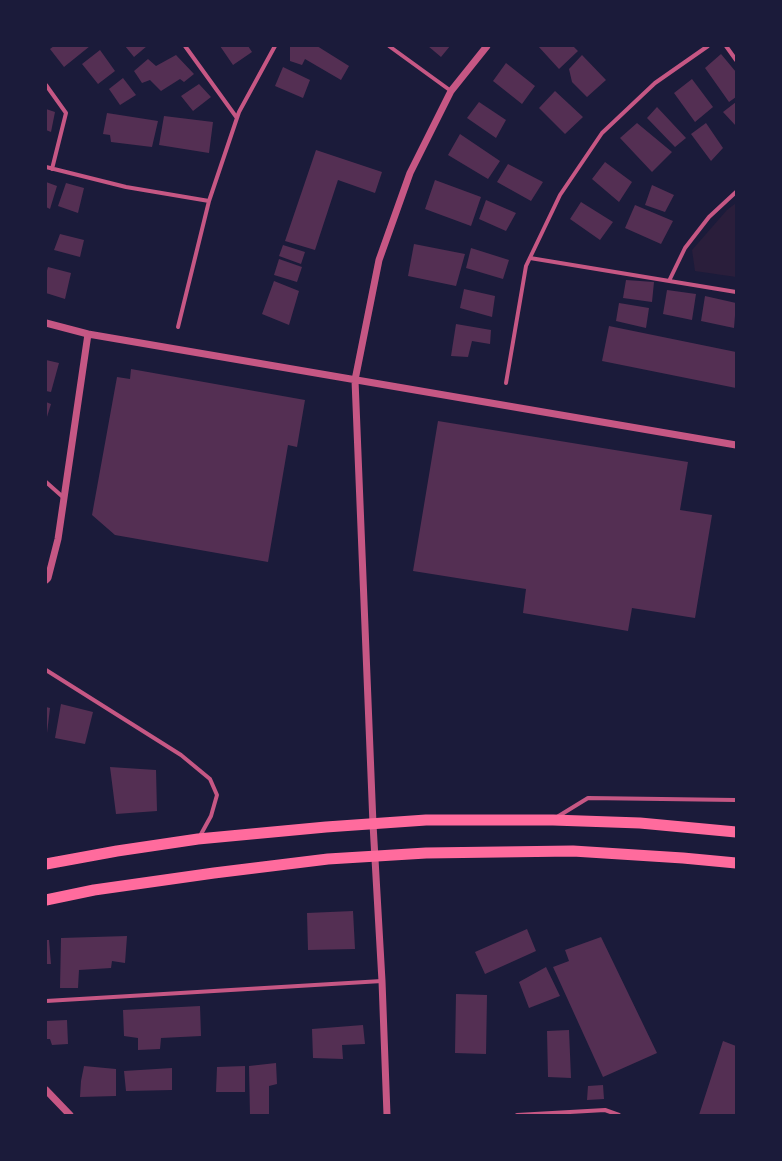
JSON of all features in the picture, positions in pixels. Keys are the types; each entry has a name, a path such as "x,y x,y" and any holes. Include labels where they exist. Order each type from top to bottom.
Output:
{"highway":[{"path":"46,864 117,851 198,839 433,820 553,820 640,823 736,832"},
{"path":"46,900 94,890 214,873 328,859 376,856 470,851 573,851 736,863"}],"street":[{"path":"185,46 237,118"},
{"path":"178,327 209,201 239,112 275,46"},
{"path":"389,46 451,91"},
{"path":"387,1115 355,380 380,260 410,173 451,91 487,46"},
{"path":"506,382 526,266 560,195 602,133 655,83 708,46"},
{"path":"726,46 736,60"},
{"path":"46,85 66,113 52,169"},
{"path":"46,167 126,188 209,201"},
{"path":"669,281 685,248 709,217 736,192"},
{"path":"530,258 736,292"},
{"path":"46,323 88,334 736,445"},
{"path":"46,580 48,578 58,539 88,334"},
{"path":"46,482 64,498"},
{"path":"46,670 180,755 210,779 217,794 211,816 198,839"},
{"path":"553,820 588,798 736,800"},
{"path":"46,1001 382,981"},
{"path":"46,1090 70,1115"},
{"path":"517,1115 605,1113 619,1115"}],"shaded area":[{"path":"736,203 736,277 695,271 692,250 727,210"}],"building":[{"path":"54,46 90,46 64,67 50,49"},
{"path":"125,46 147,46 134,57"},
{"path":"220,46 248,46 252,52 233,65"},
{"path":"290,46 317,46 349,66 341,80 305,59 302,65 290,61"},
{"path":"428,46 450,46 441,57"},
{"path":"538,46 573,46 578,51 559,69"},
{"path":"100,50 115,71 98,84 82,64"},
{"path":"721,54 736,72 736,97 729,102 705,68"},
{"path":"176,55 194,74 184,82 180,79 161,91 150,80 142,83 134,71 148,59 156,66"},
{"path":"582,55 606,80 587,97 572,82 569,69"},
{"path":"506,63 535,86 522,104 493,81"},
{"path":"283,67 310,80 303,98 275,86"},
{"path":"123,78 136,95 120,105 109,89"},
{"path":"692,79 713,107 695,122 674,93"},
{"path":"199,84 211,97 193,111 181,96"},
{"path":"555,91 583,117 565,134 539,108"},
{"path":"479,102 506,120 496,138 467,118"},
{"path":"736,102 736,126 723,112"},
{"path":"657,107 686,138 675,147 647,118"},
{"path":"46,109 55,112 51,132 46,130"},
{"path":"107,113 158,121 152,147 111,142 110,135 103,134"},
{"path":"164,116 213,122 209,153 159,145"},
{"path":"637,123 672,152 652,172 620,138"},
{"path":"706,123 723,148 711,161 691,134"},
{"path":"460,134 500,161 488,179 448,155"},
{"path":"316,150 382,172 375,193 338,180 315,250 285,241"},
{"path":"605,162 632,182 619,202 592,179"},
{"path":"508,164 543,182 531,201 497,182"},
{"path":"435,180 481,197 471,226 425,209"},
{"path":"46,182 57,186 50,209 46,207"},
{"path":"66,183 84,188 78,213 58,206"},
{"path":"652,185 674,195 665,212 645,205"},
{"path":"486,200 516,213 506,231 479,219"},
{"path":"581,202 613,222 600,240 570,219"},
{"path":"635,205 673,221 661,244 625,228"},
{"path":"60,234 84,240 80,257 54,250"},
{"path":"414,244 465,254 456,286 408,276"},
{"path":"283,245 305,252 301,264 279,256"},
{"path":"471,248 509,260 503,279 466,268"},
{"path":"279,259 302,267 297,282 274,275"},
{"path":"48,267 71,273 65,299 46,293 46,274"},
{"path":"626,280 654,282 652,302 623,298"},
{"path":"274,281 299,291 289,325 262,314"},
{"path":"464,289 495,296 492,317 460,308"},
{"path":"667,290 696,294 692,320 663,314"},
{"path":"705,296 736,303 734,328 701,321"},
{"path":"619,303 649,308 646,328 616,321"},
{"path":"456,324 491,330 490,344 472,341 468,357 451,356"},
{"path":"609,326 736,352 736,388 602,361"},
{"path":"46,360 59,363 51,392 46,391"},
{"path":"131,369 305,400 297,447 288,445 268,562 115,535 92,515 117,377 130,379"},
{"path":"46,402 51,404 46,420"},
{"path":"438,421 688,462 680,510 712,515 695,618 632,608 628,631 523,613 526,589 413,571"},
{"path":"61,704 93,712 85,744 55,738"},
{"path":"46,707 50,708 47,733 46,733"},
{"path":"110,767 156,770 157,811 116,814"},
{"path":"353,911 355,949 308,950 307,913"},
{"path":"527,929 536,951 485,974 475,952"},
{"path":"127,936 125,963 112,961 111,968 79,970 78,988 60,988 61,938"},
{"path":"601,937 657,1053 603,1077 553,967 569,961 565,950"},
{"path":"46,940 49,940 51,964 46,964"},
{"path":"546,967 560,996 529,1008 519,982"},
{"path":"456,994 487,995 486,1054 455,1053"},
{"path":"200,1006 201,1036 161,1038 160,1049 138,1050 138,1038 124,1036 123,1010"},
{"path":"67,1020 68,1044 52,1045 50,1039 46,1039 46,1021"},
{"path":"363,1025 365,1044 342,1045 343,1059 313,1058 312,1029"},
{"path":"569,1030 571,1078 548,1077 547,1031"},
{"path":"723,1041 736,1046 736,1115 699,1115"},
{"path":"276,1063 277,1084 269,1086 269,1115 250,1115 249,1066"},
{"path":"84,1066 116,1069 116,1096 80,1097"},
{"path":"245,1066 245,1092 216,1092 217,1067"},
{"path":"172,1068 172,1090 126,1091 124,1071"},
{"path":"603,1085 604,1099 587,1100 588,1086"}]}
